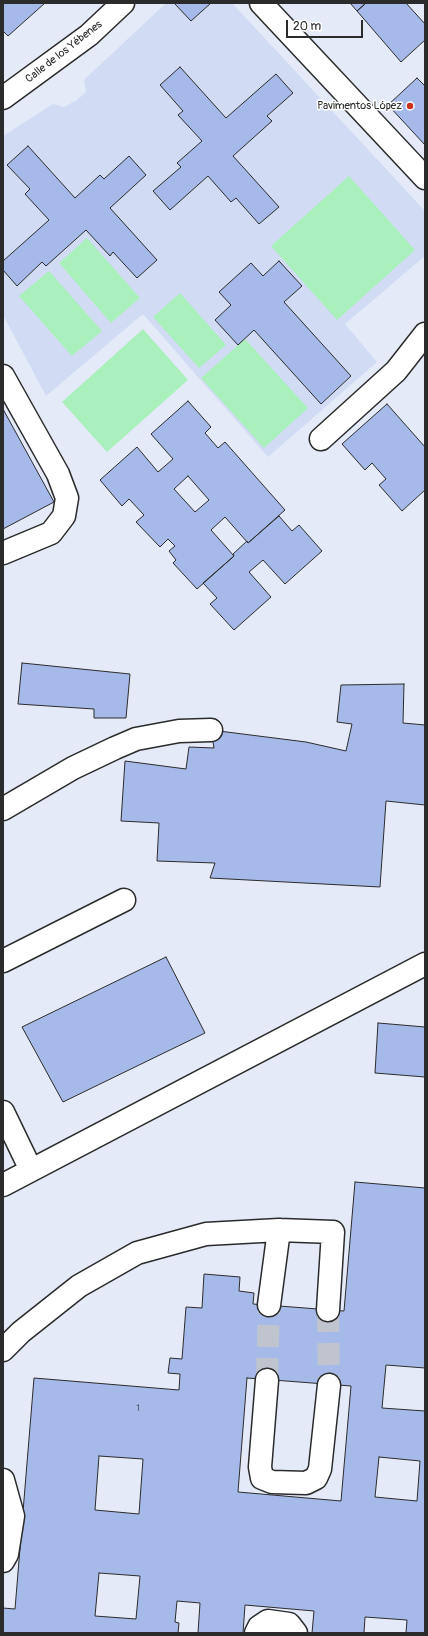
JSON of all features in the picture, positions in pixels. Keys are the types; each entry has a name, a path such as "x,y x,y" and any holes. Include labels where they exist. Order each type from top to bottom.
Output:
{"street":[{"name":"Calle de los Yébenes","path":"3,98 89,35 123,3"},
{"path":"261,3 425,178"},
{"path":"321,439 396,371 425,334"},
{"path":"3,376 58,474 67,498 64,516 51,533 3,553"},
{"path":"3,809 73,768 115,748 136,740 179,731 210,730"},
{"path":"3,961 124,900"},
{"path":"3,1185 425,964"},
{"path":"3,1112 31,1170"},
{"path":"269,1305 279,1230"},
{"path":"3,1350 21,1332 79,1286 137,1253 206,1234 279,1230 333,1232 328,1310"},
{"path":"267,1380 260,1467 262,1478 272,1482 306,1483 316,1478 320,1469 329,1385"},
{"path":"3,1480 13,1516 7,1554 3,1561"},
{"path":"256,1633 259,1627 268,1621 289,1624 296,1633"}],"shaded area":[{"path":"166,3 232,3 425,211 425,256 345,324 377,362 268,457 143,314 46,396 3,315 3,136 53,104 64,107 77,100 86,92 84,80"}],"green space":[{"path":"349,176 415,250 337,320 271,246"},
{"path":"87,238 140,298 111,323 59,263"},
{"path":"49,271 102,331 72,356 19,296"},
{"path":"180,293 226,345 199,368 153,317"},
{"path":"143,329 188,380 107,452 62,402"},
{"path":"245,339 308,408 264,448 201,378"}],"building":[{"path":"3,3 45,3 8,36 3,31"},
{"path":"174,3 211,3 191,21"},
{"path":"350,3 366,3 357,11"},
{"path":"366,3 406,3 425,24 425,40 401,62 357,11"},
{"path":"180,67 226,118 276,74 293,93 267,116 272,121 233,156 279,207 259,224 236,198 231,202 208,176 170,210 153,191 181,167 177,163 202,141 178,115 183,111 160,85"},
{"path":"417,78 425,86 425,145 388,105"},
{"path":"28,146 75,198 100,175 104,179 129,156 146,175 110,208 157,260 137,278 113,252 110,256 86,230 46,266 42,262 17,286 3,270 3,261 49,220 25,194 30,189 7,165"},
{"path":"279,261 302,286 284,302 351,376 321,404 254,330 238,345 215,320 231,305 219,292 251,263 263,276"},
{"path":"188,401 211,427 205,433 218,448 225,442 285,510 248,543 225,517 211,530 234,556 197,589 173,563 176,560 169,551 175,546 168,539 160,547 136,522 144,515 129,499 122,506 100,480 137,447 158,472 173,459 151,434","holes":["188,476 209,500 195,512 174,489"]},
{"path":"387,404 425,447 425,490 402,511 379,485 386,479 372,463 365,470 342,444"},
{"path":"3,409 54,502 3,529"},
{"path":"279,516 292,531 299,525 322,551 285,584 263,560 249,572 271,597 234,630 210,604 217,598 203,583 234,556 233,554 247,541 248,543"},
{"path":"22,663 130,674 126,718 94,718 94,709 18,704"},
{"path":"404,684 403,723 425,725 425,805 386,801 380,887 210,878 215,863 157,861 159,823 121,821 125,761 186,769 189,747 214,748 211,730 306,742 346,751 352,724 337,722 341,685"},
{"path":"166,957 205,1033 63,1102 22,1027"},
{"path":"378,1023 425,1027 425,1077 375,1073"},
{"path":"355,1182 425,1188 425,1368 386,1365 382,1408 425,1411 425,1633 406,1633 407,1620 365,1617 364,1633 312,1633 314,1611 245,1605 243,1633 198,1633 200,1603 177,1601 175,1622 179,1623 178,1633 3,1633 3,1608 15,1609 34,1378 179,1390 180,1374 168,1373 170,1358 182,1359 186,1307 202,1308 204,1274 240,1277 239,1291 254,1293 253,1304 344,1311","holes":["247,1378 351,1386 341,1501 238,1492","99,1456 143,1459 139,1514 95,1510","379,1457 420,1461 417,1501 375,1497","99,1573 140,1576 136,1619 95,1616"]}],"tunnel":[{"path":"267,1380 269,1305"},
{"path":"328,1310 329,1385"}],"place":[{"name":"Pavimentos López","path":"410,106"}]}
